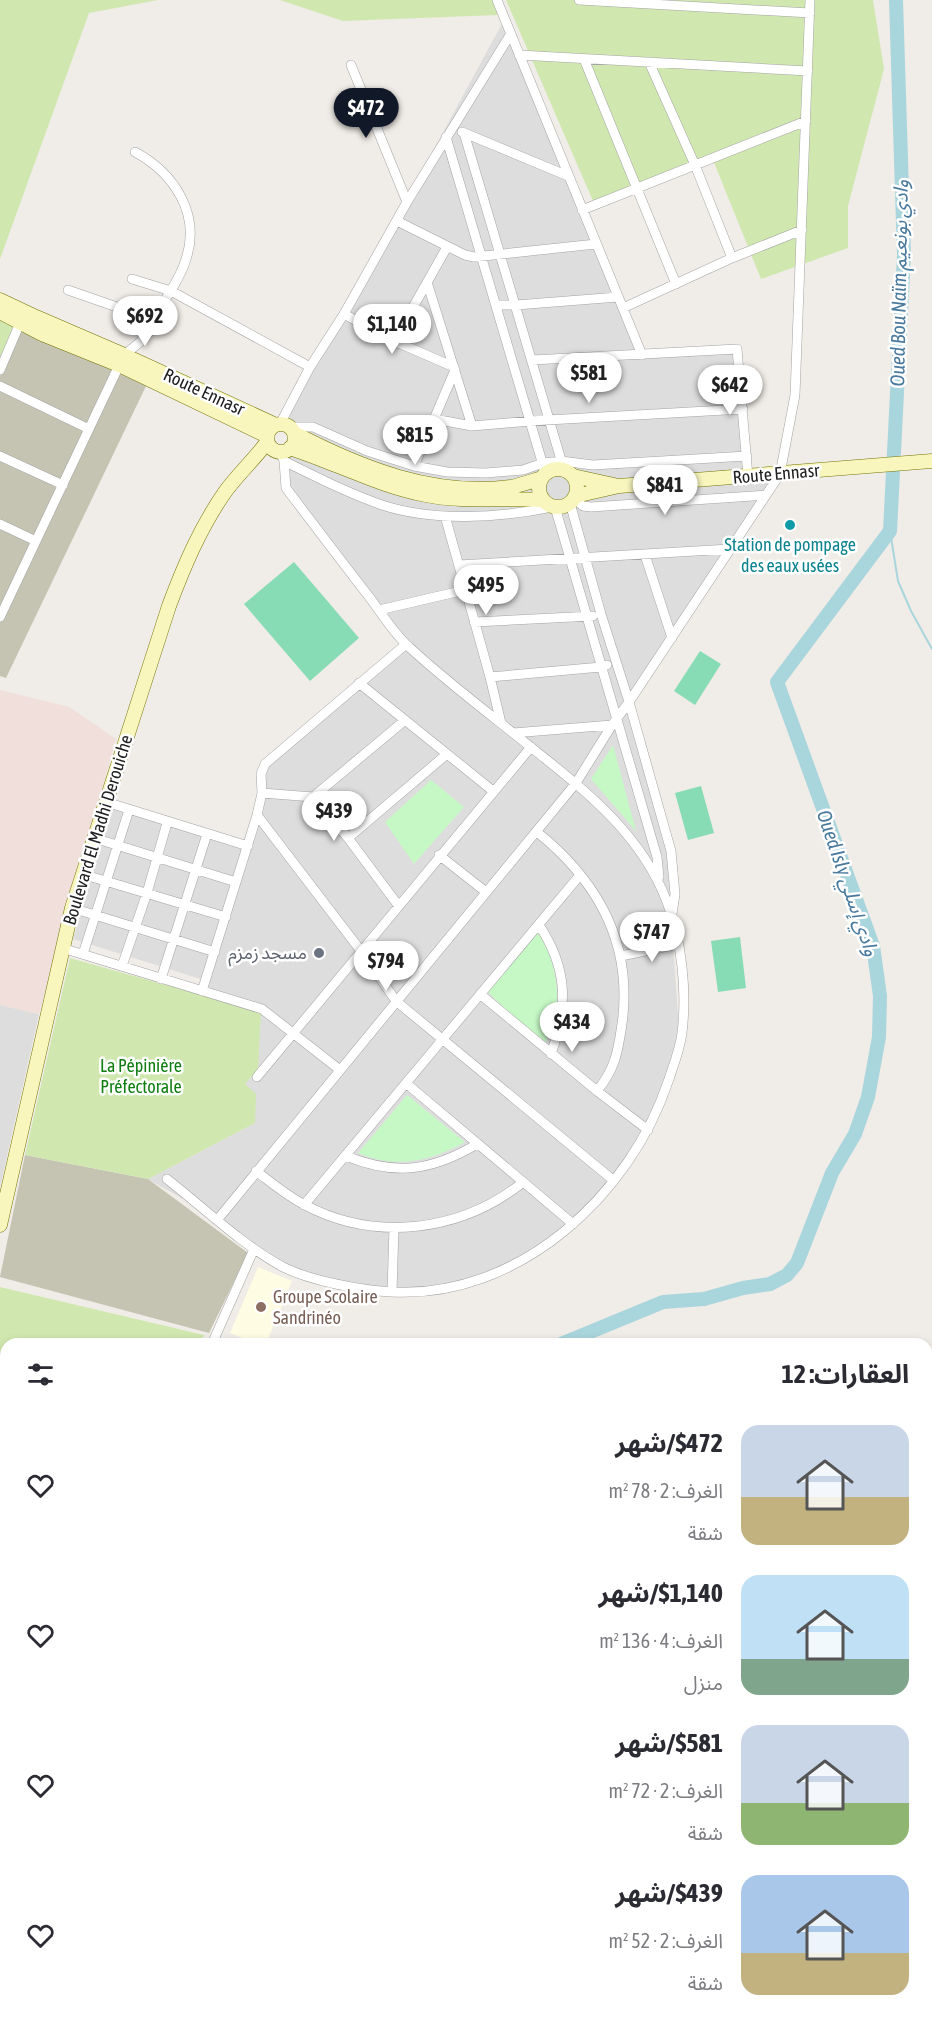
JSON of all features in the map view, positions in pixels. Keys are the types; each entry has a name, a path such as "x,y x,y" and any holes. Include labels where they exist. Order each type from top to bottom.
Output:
{"main road":[{"name":"Route Ennasr","path":"0,300 280,440 394,487 429,496 473,499 513,498 550,505"},
{"name":"Route Ennasr","path":"0,312 20,324 122,360"},
{"name":"Route Ennasr","path":"280,440 318,446 397,477 430,485 473,488 512,486 543,471"},
{"name":"Boulevard El Madhi Derouiche","path":"0,1226 72,908 183,570 202,527 232,484 256,458 280,440"},
{"name":"Route Ennasr","path":"573,499 619,486 927,461"},
{"name":"Route Ennasr","path":"566,469 619,486"},
{"path":"566,469 577,486 573,499 566,506 550,505 539,486 543,471 566,469"}],"street":[{"path":"497,0 642,354"},
{"path":"579,0 639,1 810,13"},
{"path":"218,1219 576,783 614,722 780,474 795,395 810,0"},
{"path":"167,1179 254,1249 285,1268 356,1288 392,1292 450,1287 488,1276 536,1252 573,1224 613,1180 648,1130 660,1107 682,1033 682,991 678,944 672,916 648,862 637,845 610,815 576,783 405,645 286,488 280,440 310,367 344,314 452,127 510,35"},
{"path":"519,55 808,70"},
{"path":"584,59 676,284"},
{"path":"649,62 695,165 732,258"},
{"path":"351,65 407,202"},
{"path":"582,210 806,121"},
{"path":"452,127 568,176"},
{"path":"464,133 549,420 566,469 593,465 747,456"},
{"path":"280,440 314,427 367,451 414,466 447,472 543,471 497,305 446,137"},
{"path":"0,617 122,360 146,337 188,253 190,228 186,208 178,191 156,164 135,153"},
{"path":"397,221 469,257 596,244"},
{"path":"623,308 732,258 802,230"},
{"path":"394,341 447,247"},
{"path":"132,279 171,291 310,367"},
{"path":"427,282 472,426"},
{"path":"68,290 154,320"},
{"path":"497,305 618,297"},
{"path":"344,314 394,341 454,368"},
{"path":"0,370 20,324"},
{"path":"532,360 738,349 748,477"},
{"path":"414,466 454,368"},
{"path":"0,386 89,429"},
{"path":"434,419 472,426 743,409"},
{"path":"280,440 339,488 383,505 446,516 531,511 550,505 570,560 601,667 614,722 657,857 660,886"},
{"path":"0,456 63,485"},
{"path":"573,499 583,506 591,507 766,495"},
{"path":"573,499 585,559 629,702 671,851 675,894 672,916"},
{"path":"446,516 501,723"},
{"path":"0,524 36,541"},
{"path":"459,565 730,549"},
{"path":"645,555 672,638"},
{"path":"379,610 465,590"},
{"path":"0,592 10,597"},
{"path":"474,622 587,618 601,614"},
{"path":"202,991 257,815 262,793 261,774 265,764 405,645"},
{"path":"490,676 601,667 615,661"},
{"path":"359,683 493,791"},
{"path":"262,793 313,797 404,721"},
{"path":"513,733 614,722"},
{"path":"257,1077 531,747"},
{"path":"348,838 447,754"},
{"path":"313,797 348,838 399,905"},
{"path":"106,802 167,823 248,846"},
{"path":"83,954 129,810"},
{"path":"257,815 361,951 396,1001 613,1180"},
{"path":"122,966 147,893 167,823"},
{"path":"537,832 554,846 580,875 603,909 621,956 625,999 619,1042 610,1075 597,1091"},
{"path":"161,979 207,834"},
{"path":"94,838 236,882"},
{"path":"439,855 486,892"},
{"path":"82,874 226,917"},
{"path":"304,1205 580,875"},
{"path":"72,908 214,952"},
{"path":"539,925 555,953 562,986 563,1008 551,1054"},
{"path":"621,956 678,944"},
{"path":"62,948 262,1009 340,1070"},
{"path":"480,994 551,1054 648,1130"},
{"path":"407,1084 573,1224"},
{"path":"346,1156 381,1167 418,1168 447,1160 477,1144"},
{"path":"256,1171 304,1205 350,1223 394,1228 428,1225 467,1214 495,1201 522,1183"},
{"path":"392,1292 394,1228"},
{"path":"215,1338 254,1249"}],"shaded area":[{"path":"504,20 642,354 738,349 748,476 780,474 629,702 671,851 671,916 680,1045 657,1120 574,1225 484,1278 394,1292 288,1269 218,1219 148,1179 255,1123 245,1084 261,1012 202,996 265,793 265,766 405,645 287,488 290,414"},
{"path":"16,325 146,386 6,678 0,676 0,356"},
{"path":"0,690 69,707 116,739 39,1014 0,1005"},
{"path":"112,808 244,849 204,980 73,939"},
{"path":"0,1005 39,1014 0,1187"},
{"path":"25,1155 148,1179 248,1253 209,1333 0,1277"},
{"name":"Groupe Scolaire Sandrinéo","path":"258,1267 292,1281 268,1338 242,1338 230,1333"}],"green space":[{"path":"0,0 158,0 89,13 0,259"},
{"path":"280,0 492,0 498,15 343,21"},
{"path":"506,0 873,0 884,69 848,206 848,248 761,279 713,160 593,201"},
{"path":"0,315 16,325 0,356"},
{"path":"294,562 359,638 310,681 244,604"},
{"path":"700,651 721,664 695,705 674,691"},
{"path":"613,745 636,831 591,779"},
{"path":"431,780 464,807 414,864 385,822"},
{"path":"701,786 714,833 688,840 675,793"},
{"path":"538,933 551,960 557,991 556,1011 544,1048 488,992"},
{"path":"740,937 746,988 718,992 711,941"},
{"name":"La Pépinière Préfectorale","path":"70,958 261,1012 258,1069 245,1084 256,1094 255,1123 148,1179 25,1155"},
{"path":"407,1095 465,1142 452,1149 412,1161 386,1161 358,1153"},
{"path":"0,1287 204,1335 203,1338 0,1338"}],"waterway":[{"name":"Oued Isly وادي إسلي","path":"576,1338 663,1302 704,1299 743,1288 770,1284 787,1275 797,1263 832,1173 855,1134 868,1097 879,1037 880,996 873,946 777,682 890,531 904,255 896,0"},
{"path":"890,531 898,581 932,649"}],"place":[{"name":"Station de pompage des eaux usées","path":"790,525"},
{"name":"مسجد زمزم","path":"319,953"},
{"name":"Groupe Scolaire Sandrinéo","path":"261,1307"}],"water label":[{"name":"Oued Bou Naïm وادي بونعيم","path":"899,283"}]}
